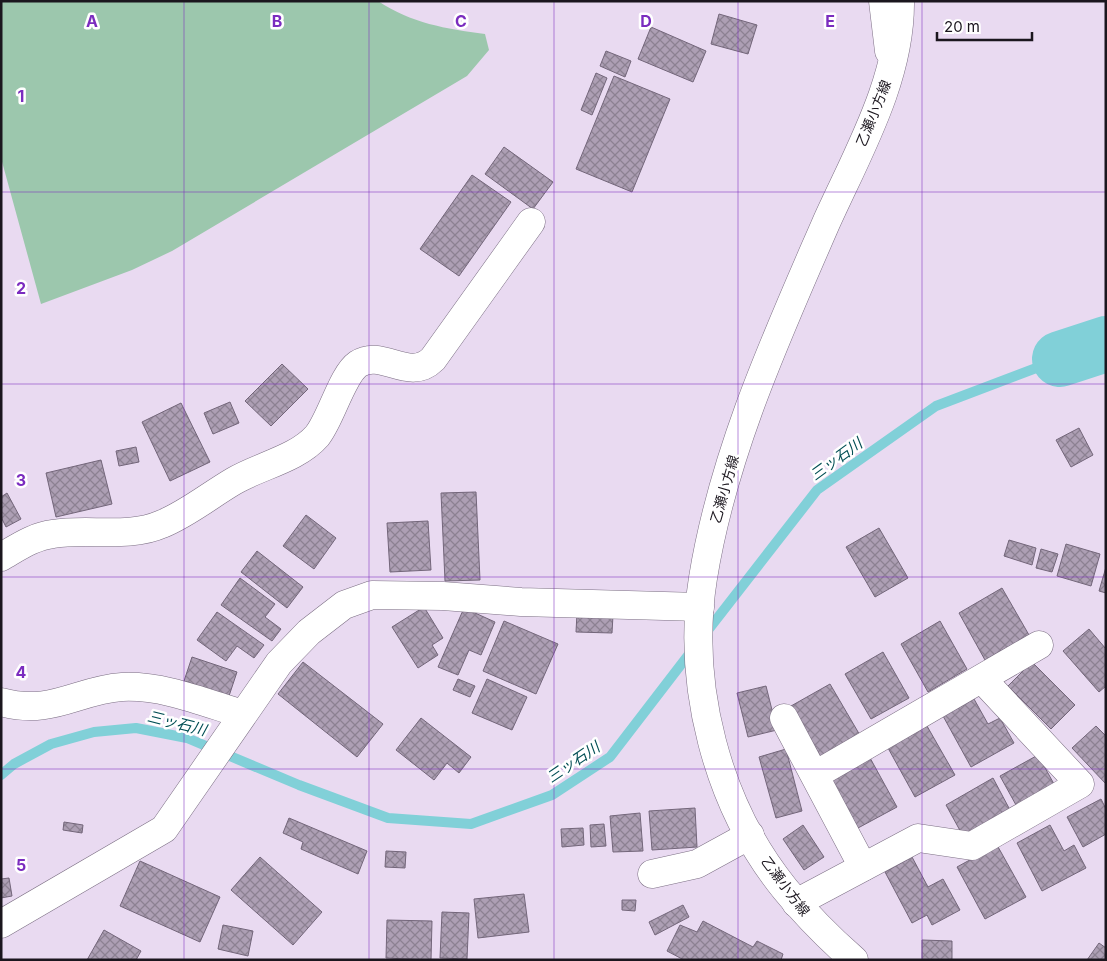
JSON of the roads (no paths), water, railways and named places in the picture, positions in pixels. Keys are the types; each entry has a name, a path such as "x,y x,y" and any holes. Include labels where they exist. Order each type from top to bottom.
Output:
{"street":[{"path":"878,106 887,76 890,44 883,1"},
{"name":"乙瀬小方線","path":"854,960 818,928 783,887 750,835 729,793 712,742 702,689 698,635 702,580 714,528 748,410 773,346 878,106 892,62 900,17 900,1"},
{"path":"1,557 36,538 52,534 130,531 161,525 234,481 308,444 323,426 350,373 357,365 367,360 378,360 418,369 433,360 531,222"},
{"path":"1,924 164,829 239,718 279,663 309,632 344,605 372,595 444,596 521,602 700,607"},
{"path":"815,775 1039,645"},
{"path":"796,903 918,838 972,846 1080,784 982,679"},
{"path":"1,702 17,706 50,706 120,688 145,688 168,692 239,718"},
{"path":"784,718 863,867"},
{"path":"652,874 697,864 750,835"}],"waterway":[{"path":"1060,359 1106,344"},
{"name":"三ッ石川","path":"705,634 817,490 936,406 1060,359"},
{"name":"三ッ石川","path":"1,775 14,764 51,744 94,732 136,728 187,738 299,785 388,818 471,824 552,795 610,757 693,649"}]}
